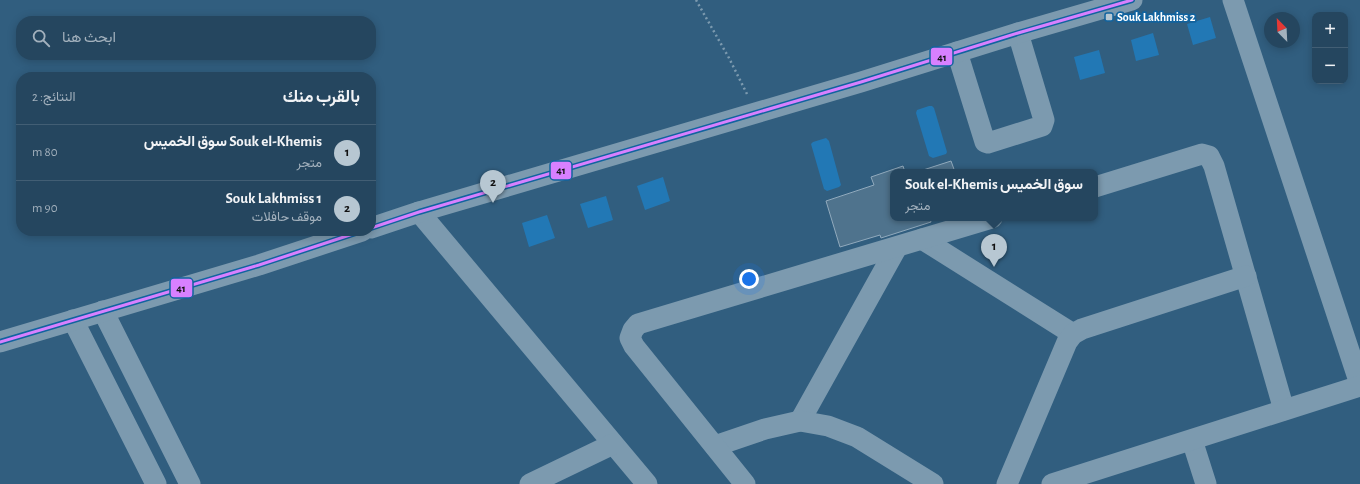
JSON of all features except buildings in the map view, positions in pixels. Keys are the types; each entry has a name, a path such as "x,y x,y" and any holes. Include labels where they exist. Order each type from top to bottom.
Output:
{"street":[{"path":"376,226 419,212 1132,0"},
{"path":"1052,484 1360,385 1233,0"},
{"path":"958,52 985,142 988,143 1042,126 1044,120 1018,33"},
{"path":"1098,185 1202,154 1209,156 1214,166 1284,410"},
{"path":"419,212 647,484"},
{"path":"745,484 634,346 630,338 633,330 638,324 982,221"},
{"path":"0,342 259,264 346,236"},
{"path":"922,239 1073,334"},
{"path":"800,421 897,247"},
{"path":"1007,484 1067,342 1073,334 1082,329 1246,276"},
{"path":"103,311 190,484"},
{"path":"73,320 156,484"},
{"path":"715,446 765,428 800,421 828,426 857,437 933,484"},
{"path":"1192,440 1206,484"},
{"path":"530,484 613,444"}],"path":[{"path":"696,0 729,58 756,113"}],"shaded area":[{"path":"1210,17 1216,38 1193,45 1187,24"},
{"path":"1153,33 1159,55 1136,61 1131,40"},
{"path":"1099,50 1105,73 1080,80 1074,57"},
{"path":"929,106 934,108 947,152 946,154 933,158 929,156 916,113 917,110"},
{"path":"826,138 829,141 841,185 827,191 824,189 811,144"},
{"path":"663,177 670,201 645,210 637,186"},
{"path":"606,196 613,220 588,228 580,204"},
{"path":"547,215 555,238 529,247 522,223"}],"transit line":[{"name":"41","path":"376,226 419,212 861,82 1018,33 1132,0"},
{"name":"41","path":"0,342 259,265 347,236"}],"place":[{"name":"Souk Lakhmiss 2","path":"1109,17"},
{"name":"Souk Lakhmiss 1","path":"493,203"},
{"name":"Souk el-Khemis سوق الخميس","path":"994,267"}]}
